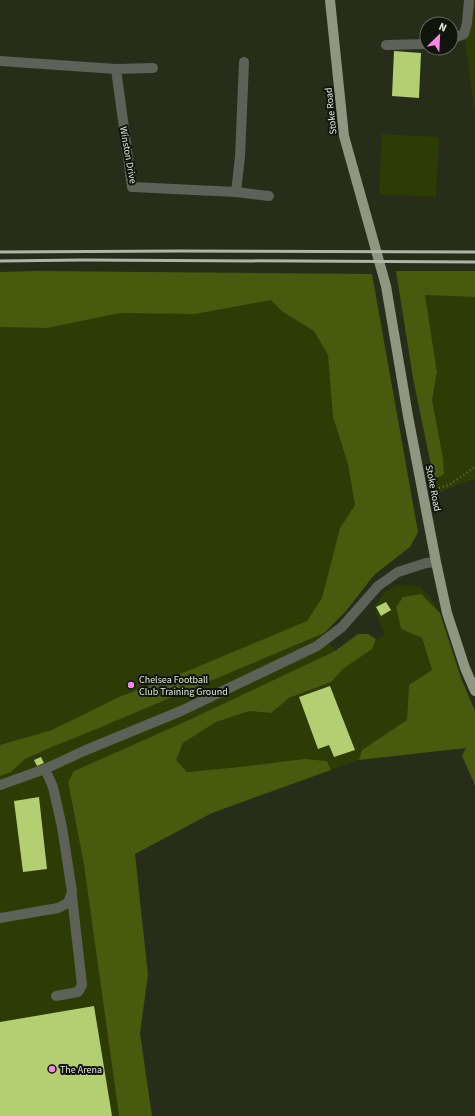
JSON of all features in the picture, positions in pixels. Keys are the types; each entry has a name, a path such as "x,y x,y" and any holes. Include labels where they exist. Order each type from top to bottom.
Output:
{"main road":[{"name":"Stoke Road","path":"330,0 344,136 386,286 422,493 447,613 465,668 475,691"}],"street":[{"path":"459,36 464,34 467,23 469,0"},
{"path":"386,45 419,44"},
{"path":"0,61 116,69 153,68"},
{"path":"236,192 240,158 244,62"},
{"name":"Winston Drive","path":"116,69 132,187 236,192 269,196"},
{"path":"0,785 45,769 86,750 181,711 317,646 342,627 378,586 398,572 436,562"},
{"path":"45,769 52,787 62,827 72,892 82,984 78,992 56,996"},
{"path":"0,918 58,908 68,903 72,892"}],"path":[{"path":"422,493 449,485 475,467"}],"green space":[{"path":"471,0 475,0 475,115 464,34"},
{"path":"382,134 439,137 436,197 379,194"},
{"path":"396,271 475,271 475,297 425,295 437,372 432,400 443,458 444,474 434,480 413,378"},
{"name":"Chelsea Football Club Training Ground","path":"0,272 372,274 418,532 410,547 374,575 346,611 324,633 335,651 191,719 74,771 68,782 84,865 119,1116 0,1116"},
{"path":"0,272 372,274 418,532 410,547 374,575 346,611 324,633 54,746 25,759 11,772 0,776 0,745 52,730 119,697 190,670 307,621 322,598 340,528 355,505 348,464 333,417 328,355 314,331 283,312 271,300 195,314 120,313 47,328 0,327"},
{"path":"425,295 475,297 475,479 435,495 434,480 444,474 443,458 432,400 437,372"},
{"path":"406,585 421,587 433,601 440,613 421,594 403,597 396,607 401,629 422,638 432,671 409,685 407,720 362,750 359,760 331,770 327,761 187,772 176,760 183,743 216,722 250,711 271,713 289,698 331,682 343,669 372,649 376,639 385,636 374,607 385,592 395,586"},
{"path":"421,594 440,613 461,678 475,711 475,785 462,756 466,748 359,760 362,750 407,720 409,685 432,670 422,638 401,629 396,607 403,597"},
{"path":"358,634 368,634 376,639 372,649 343,669 331,682 289,698 271,713 250,711 216,722 183,743 176,760 187,772 304,759 327,761 331,770 212,813 135,854 148,975 140,1033 152,1116 119,1116 84,865 68,782 74,771 191,719 335,651"}],"building":[{"path":"394,51 419,53 419,56 421,56 419,98 392,96"},
{"path":"386,602 391,610 381,616 376,607"},
{"path":"330,686 355,750 334,757 329,745 318,749 299,697"},
{"path":"41,757 44,763 37,766 34,760"},
{"path":"39,797 47,869 23,872 14,801"},
{"name":"The Arena","path":"94,1006 112,1116 0,1116 0,1022"}],"railway":[{"path":"0,252 475,252"},
{"path":"0,261 475,262"}],"place":[{"name":"Chelsea Football Club Training Ground","path":"131,685"},
{"name":"The Arena","path":"52,1069"}]}
